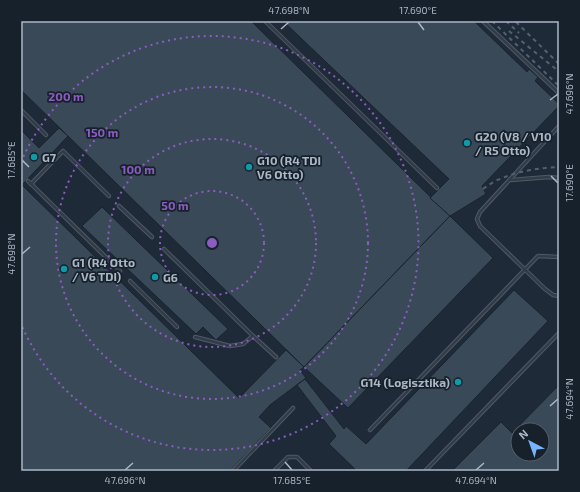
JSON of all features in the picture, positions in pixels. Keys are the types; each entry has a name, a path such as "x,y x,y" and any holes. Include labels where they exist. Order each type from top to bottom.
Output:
{"lane":[{"path":"265,21 437,188"},
{"path":"483,21 559,94"},
{"path":"21,110 46,135"},
{"path":"559,126 480,212 477,219 480,226 545,288 553,295 559,296"},
{"path":"31,184 63,151 109,196"},
{"path":"510,180 549,177 559,178"},
{"path":"28,181 120,271"},
{"path":"119,206 152,237"},
{"path":"164,249 276,357"},
{"path":"370,430 538,256 559,257"},
{"path":"130,281 177,327"},
{"path":"425,471 559,333"},
{"path":"195,337 230,346 243,344 253,336"},
{"path":"233,471 293,408"},
{"path":"274,471 288,457 297,457 311,471"}],"building":[{"name":"G10 (R4 TDI V6 Otto)","path":"21,21 251,21 450,216 304,367 21,90"},
{"name":"G20 (V8 / V10 / R5 Otto)","path":"283,21 474,21 527,72 529,69 538,77 535,81 559,104 559,106 482,186 486,194 450,216 430,198 449,179"},
{"name":"G7","path":"59,128 68,136 22,185 21,130 39,148"},
{"name":"G1 (R4 Otto / V6 TDI)","path":"21,184 239,398 286,350 304,367 300,370 306,378 270,405 259,417 271,428 230,471 21,471"},
{"name":"G6","path":"102,207 228,329 216,340 203,327 196,334 82,226"},
{"path":"450,216 493,258 348,408 304,367"},
{"name":"G14 (Logisztika)","path":"514,290 548,321 406,471 357,471 329,444 336,436 297,385 305,379 344,429 346,426 366,444"},
{"path":"559,385 559,471 452,471 501,422 510,431 510,462 550,462 550,422 523,422"}],"railway":[{"path":"492,21 559,86"},
{"path":"506,21 519,33"},
{"path":"516,22 559,64"},
{"path":"509,31 557,70"},
{"path":"483,189 507,176 536,169 559,167"}],"place":[{"name":"G20 (V8 / V10 / R5 Otto)","path":"467,143"},
{"name":"G7","path":"34,157"},
{"name":"G10 (R4 TDI V6 Otto)","path":"249,167"},
{"name":"G1 (R4 Otto / V6 TDI)","path":"64,269"},
{"name":"G6","path":"155,277"},
{"name":"G14 (Logisztika)","path":"458,382"}]}
